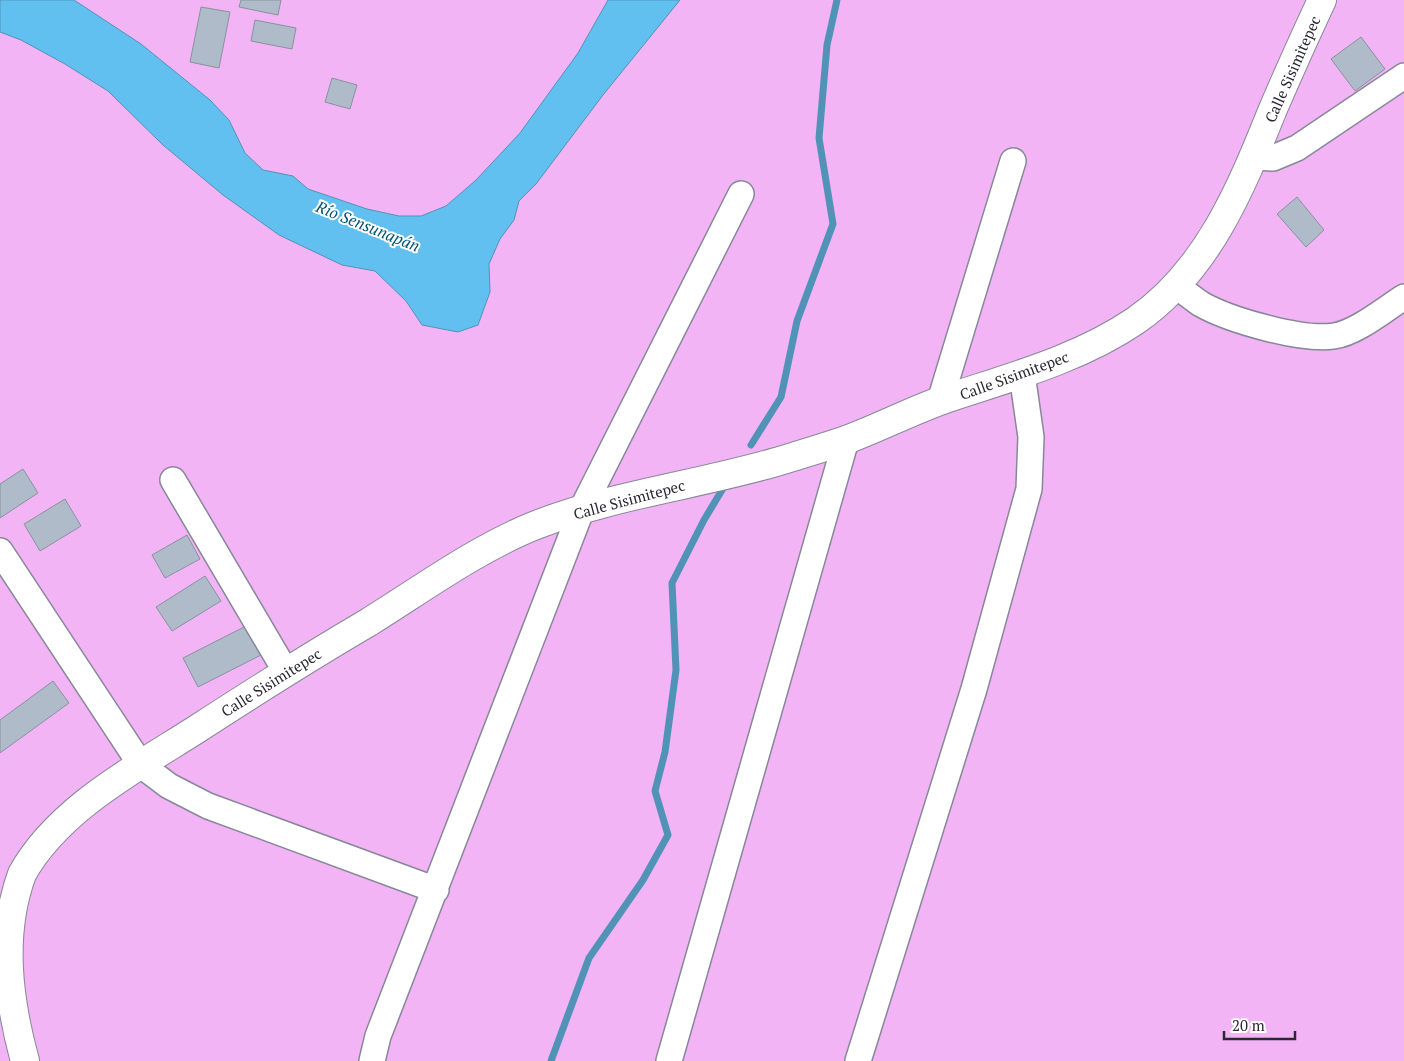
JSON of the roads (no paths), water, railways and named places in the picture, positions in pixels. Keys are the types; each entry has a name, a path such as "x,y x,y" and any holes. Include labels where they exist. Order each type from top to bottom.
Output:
{"street":[{"name":"Calle Sisimitepec","path":"25,1061 6,993 2,955 7,914 20,876 46,838 75,811 141,764 286,672 492,547 536,526 581,511 672,486 774,462 846,440 940,401 1022,374 1098,344 1138,319 1176,286 1204,251 1227,215 1254,157 1292,64 1322,0"},
{"path":"1254,157 1272,158 1297,148 1404,76"},
{"path":"940,401 1012,161"},
{"path":"372,1061 378,1036 581,511 741,194"},
{"path":"1176,286 1202,304 1236,319 1304,337 1335,336 1360,325 1404,297"},
{"path":"858,1061 974,689 1029,489 1031,436 1022,374"},
{"path":"669,1061 846,440"},
{"path":"173,480 286,672"},
{"path":"0,551 141,764 169,786 208,806 436,890"}],"water":[{"name":"Río Sensunapán","path":"0,0 74,0 141,44 210,100 229,120 245,153 263,170 293,176 308,189 367,209 399,216 421,216 446,206 476,180 520,133 578,53 608,0 680,0 603,95 536,184 519,201 514,220 500,239 489,264 490,292 478,325 458,332 422,325 406,301 375,271 342,265 279,235 223,195 163,145 108,91 65,64 21,40 0,32"}],"waterway":[{"path":"751,445 781,397 797,321 833,224 819,138 827,45 837,0"},
{"path":"551,1061 589,958 643,880 668,835 655,791 665,752 676,670 672,583 704,520 722,490"}]}
